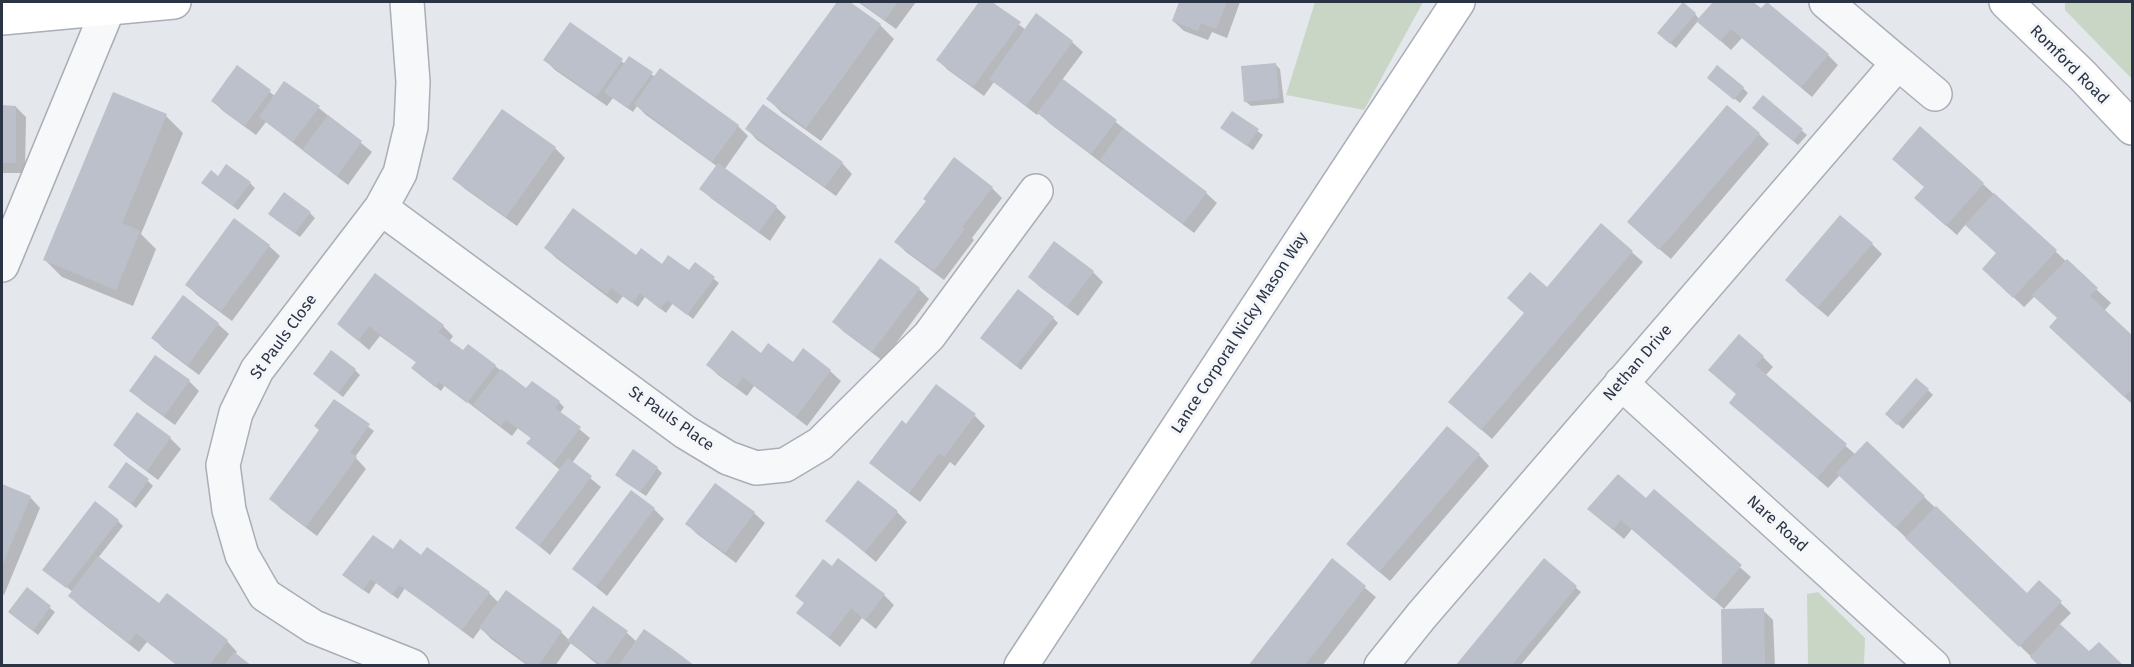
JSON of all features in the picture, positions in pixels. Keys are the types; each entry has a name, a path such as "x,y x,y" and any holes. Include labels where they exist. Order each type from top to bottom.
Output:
{"main road":[{"path":"2,18 174,2"},
{"name":"Lance Corporal Nicky Mason Way","path":"1022,666 1458,2"},
{"name":"Romford Road","path":"2006,2 2133,128"}],"street":[{"name":"St Pauls Close","path":"407,2 413,82 411,127 400,173 381,208 257,370 236,413 223,465 229,510 243,555 265,595 314,627 412,666"},
{"path":"1826,2 1935,94"},
{"path":"2,265 108,9"},
{"name":"Nethan Drive","path":"1381,666 1422,615 1898,63"},
{"name":"St Pauls Place","path":"381,208 685,432 728,458 756,468 785,465 820,444 929,336 1036,191"},
{"name":"Nare Road","path":"1621,383 1913,659"}],"green space":[{"path":"1315,2 1423,2 1364,110 1286,95"},
{"path":"2065,2 2132,2 2132,79 2065,10"},
{"path":"1818,592 1865,638 1862,665 1808,665 1807,594"}],"building":[{"path":"837,2 850,2 881,24 806,128 766,99"},
{"path":"860,2 898,2 885,20"},
{"path":"979,2 992,2 1021,22 973,87 936,60"},
{"path":"1179,2 1227,2 1216,29 1201,23 1198,31 1172,21"},
{"path":"1683,2 1696,13 1670,44 1657,33"},
{"path":"1713,2 1753,2 1761,8 1767,2 1829,54 1801,87 1731,29 1720,41 1696,21"},
{"path":"1036,13 1073,41 1026,106 989,79"},
{"path":"570,22 623,59 596,97 543,60"},
{"path":"629,56 653,72 627,108 604,92"},
{"path":"1276,63 1279,98 1244,102 1241,66"},
{"path":"237,65 271,90 245,126 211,101"},
{"path":"1717,65 1744,87 1734,100 1707,78"},
{"path":"660,68 739,125 712,162 634,104"},
{"path":"1063,79 1117,120 1091,154 1037,113"},
{"path":"284,81 320,106 293,142 259,117"},
{"path":"113,92 167,114 122,223 140,231 116,290 43,260"},
{"path":"1763,95 1803,129 1793,141 1752,108"},
{"path":"763,104 843,162 825,187 745,129"},
{"path":"2,105 16,106 16,163 2,163"},
{"path":"1727,105 1760,133 1659,250 1627,222"},
{"path":"502,109 556,147 506,217 452,179"},
{"path":"1232,111 1259,129 1247,146 1220,128"},
{"path":"328,115 362,141 337,176 302,150"},
{"path":"1920,126 1984,183 1946,226 1914,198 1924,187 1892,159"},
{"path":"1123,128 1207,192 1183,224 1100,160"},
{"path":"954,157 993,187 962,227 965,229 934,271 894,242 926,201 923,199"},
{"path":"718,163 777,206 759,232 699,189"},
{"path":"226,164 251,182 233,206 201,183 211,170 218,176"},
{"path":"284,192 311,212 295,233 268,214"},
{"path":"1994,193 2057,250 2013,298 1982,269 1996,253 1965,225"},
{"path":"573,208 636,255 641,248 662,264 668,255 689,270 695,262 715,277 687,315 667,300 660,309 640,293 632,303 611,288 607,294 544,248"},
{"path":"1840,215 1873,243 1817,308 1785,280"},
{"path":"234,218 270,245 221,311 185,285"},
{"path":"1601,223 1633,251 1481,430 1448,402 1524,313 1507,298 1530,272 1547,287"},
{"path":"1054,241 1094,271 1067,307 1028,277"},
{"path":"880,258 920,288 872,352 832,322"},
{"path":"2067,259 2098,288 2090,296 2132,335 2132,389 2124,397 2049,327 2057,318 2032,295"},
{"path":"375,273 444,325 438,332 463,350 468,344 496,365 467,403 439,382 435,387 411,368 416,362 369,326 358,341 337,324"},
{"path":"1018,289 1054,317 1016,366 980,338"},
{"path":"183,295 219,323 188,365 151,338"},
{"path":"732,330 761,353 768,343 793,362 803,348 831,370 796,417 743,377 736,387 706,365"},
{"path":"1739,334 1764,356 1755,365 1847,444 1817,478 1729,403 1736,394 1708,370"},
{"path":"331,350 356,369 338,393 313,374"},
{"path":"155,355 190,380 164,416 129,391"},
{"path":"501,369 526,388 532,381 560,401 555,408 581,427 553,464 526,443 531,438 506,420 501,426 473,405"},
{"path":"1916,378 1929,389 1897,425 1885,414"},
{"path":"936,384 976,414 944,457 939,453 909,493 869,463 902,420 906,424"},
{"path":"334,399 370,424 350,452 357,457 306,527 269,499 319,430 314,426"},
{"path":"137,412 171,437 147,471 113,445"},
{"path":"1447,426 1480,454 1379,572 1346,544"},
{"path":"1867,441 1925,496 1895,528 1836,473"},
{"path":"633,449 658,467 640,492 615,475"},
{"path":"568,458 592,476 539,546 515,528"},
{"path":"126,462 149,479 131,504 108,487"},
{"path":"1618,474 1646,498 1654,489 1742,565 1713,600 1621,520 1613,530 1587,509"},
{"path":"858,480 898,511 865,552 825,521"},
{"path":"715,483 755,512 725,553 685,524"},
{"path":"2,484 31,496 2,566"},
{"path":"631,490 655,508 596,587 572,569"},
{"path":"95,501 119,520 66,588 42,570"},
{"path":"1936,506 2027,593 2039,580 2062,601 2019,647 1905,538"},
{"path":"373,535 393,549 400,539 421,555 427,547 490,592 462,630 399,585 392,595 371,579 363,590 342,575"},
{"path":"98,556 159,603 167,593 228,640 209,666 178,666 136,633 129,643 68,596"},
{"path":"838,558 885,594 865,620 851,608 829,638 796,613 804,603 795,596 823,559 832,566"},
{"path":"1332,558 1366,586 1319,647 1304,666 1248,666"},
{"path":"1544,558 1577,586 1511,666 1455,666"},
{"path":"27,587 51,606 33,631 8,612"},
{"path":"506,590 562,631 538,666 530,666 479,628"},
{"path":"593,606 628,631 603,666 567,641"},
{"path":"1764,608 1765,666 1722,666 1721,609"},
{"path":"2060,624 2089,651 2099,642 2124,666 2039,666 2030,657"},
{"path":"644,629 678,653 695,666 618,666"},
{"path":"234,652 252,666 224,666"}]}
